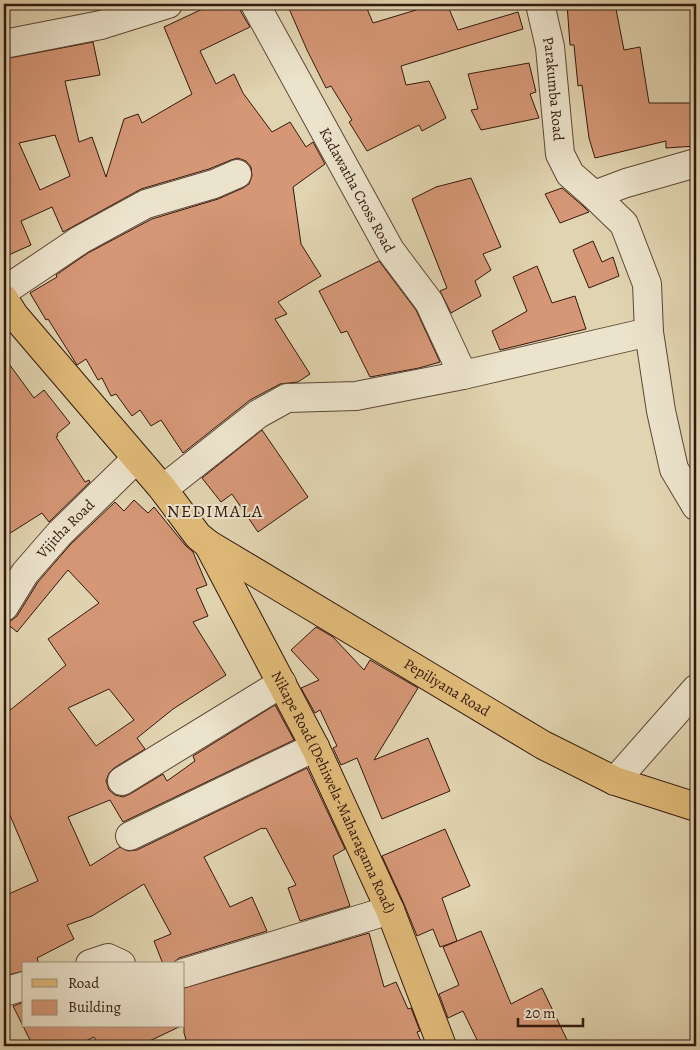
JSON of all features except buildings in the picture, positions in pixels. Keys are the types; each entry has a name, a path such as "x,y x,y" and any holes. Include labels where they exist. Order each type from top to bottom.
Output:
{"main road":[{"path":"6,307 163,489 198,536 208,544"},
{"name":"Nikape Road (Dehiwela-Maharagama Road)","path":"208,544 314,747 390,910 442,1046"},
{"name":"Pepiliyana Road","path":"208,544 543,745 615,781 696,807"}],"street":[{"path":"4,44 101,26 168,4"},
{"name":"Kadawatha Cross Road","path":"255,4 390,250 429,302 463,375"},
{"name":"Parakumba Road","path":"540,4 550,47 560,154 570,174 594,195"},
{"path":"696,163 626,183 594,195 624,224 647,284 649,332 661,411 674,469 696,506"},
{"path":"6,307 80,240 146,204 214,184 237,174"},
{"path":"163,489 258,414 287,398 356,396 463,375 649,332"},
{"name":"Vijitha Road","path":"4,607 25,573 59,534 136,459"},
{"path":"122,781 282,683"},
{"path":"615,781 696,689"},
{"path":"130,836 314,747"},
{"path":"185,973 390,910"},
{"path":"96,962 108,958 117,962"},
{"path":"4,992 22,987"}],"district":[{"name":"NEDIMALA","path":"215,511"}]}
